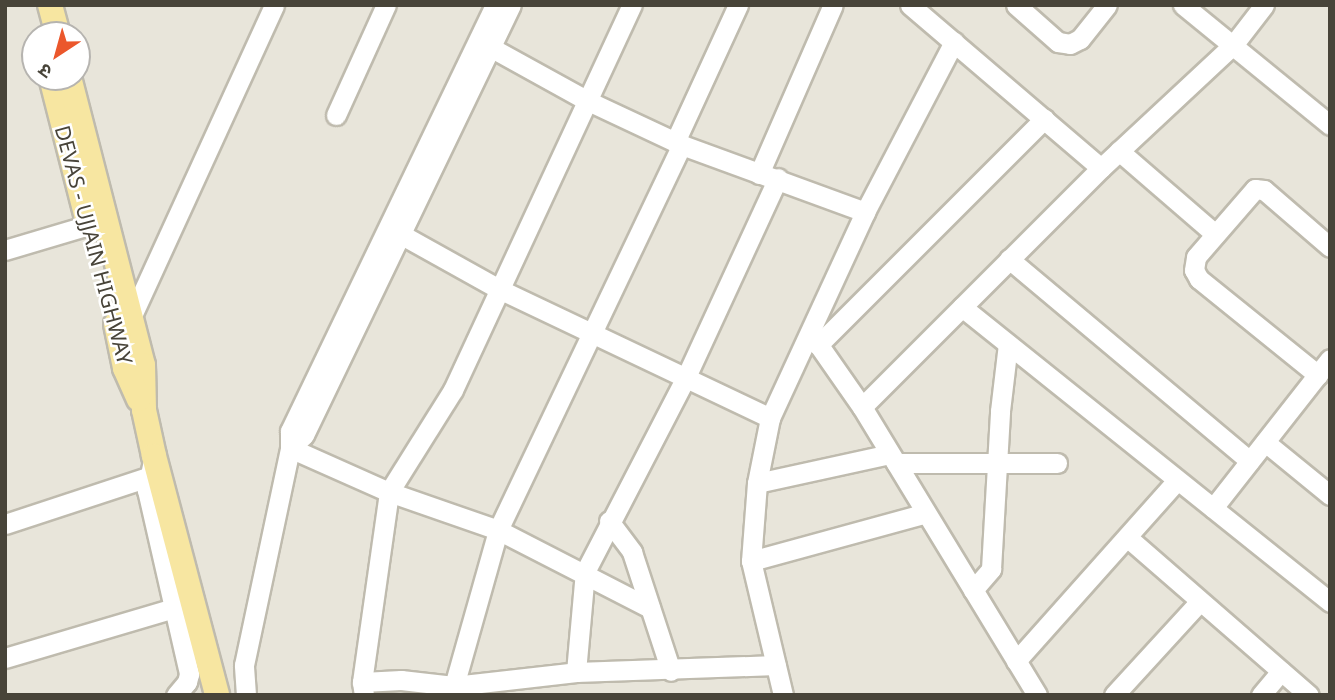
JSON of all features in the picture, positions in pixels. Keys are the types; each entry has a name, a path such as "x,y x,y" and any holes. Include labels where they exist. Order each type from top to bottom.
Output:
{"main road":[{"name":"DEVAS - UJJAIN HIGHWAY","path":"55,91 125,368 144,410"},
{"name":"DEVAS - UJJAIN HIGHWAY","path":"73,91 143,365 144,410 150,466 166,501 217,695"}],"street":[{"path":"131,320 274,5"},
{"path":"336,115 386,5"},
{"path":"246,695 246,654 290,448 290,430 495,5"},
{"path":"290,448 304,435 511,5"},
{"path":"632,5 453,390 389,492 363,688 401,680 456,691 576,673 776,665"},
{"path":"456,691 499,530 593,335 738,5"},
{"path":"576,673 585,572 609,521 686,377 768,176 833,5"},
{"path":"910,5 1101,168"},
{"path":"1016,5 1058,42 1070,44 1080,39 1107,5"},
{"path":"1183,5 1330,125"},
{"path":"862,407 1101,168 1234,44 1264,5"},
{"path":"783,695 751,561 757,483 771,418 815,340 865,212 954,42"},
{"path":"490,47 588,101 678,143 865,212"},
{"path":"815,340 1044,119"},
{"path":"1119,151 1215,234"},
{"path":"1213,508 1324,367 1199,279 1194,270 1196,257 1255,189 1264,190 1330,247"},
{"path":"5,250 89,225"},
{"path":"402,235 501,290 771,418"},
{"path":"1009,259 1250,461"},
{"path":"962,307 1330,602"},
{"path":"815,340 862,407 1037,695"},
{"path":"973,590 991,569 996,463 1008,344"},
{"path":"1265,442 1329,491"},
{"path":"290,448 389,492 499,530 585,572 650,608"},
{"path":"757,483 893,458 1057,463"},
{"path":"5,524 150,466 147,490 189,674 187,682 176,695"},
{"path":"1016,661 1177,480"},
{"path":"751,561 926,513"},
{"path":"609,521 632,552 671,671"},
{"path":"1127,537 1309,695"},
{"path":"1114,695 1200,601"},
{"path":"5,658 174,608"},
{"path":"1261,695 1282,671"}],"shaded area":[{"path":"5,5 1330,5 1330,695 5,695"}]}
